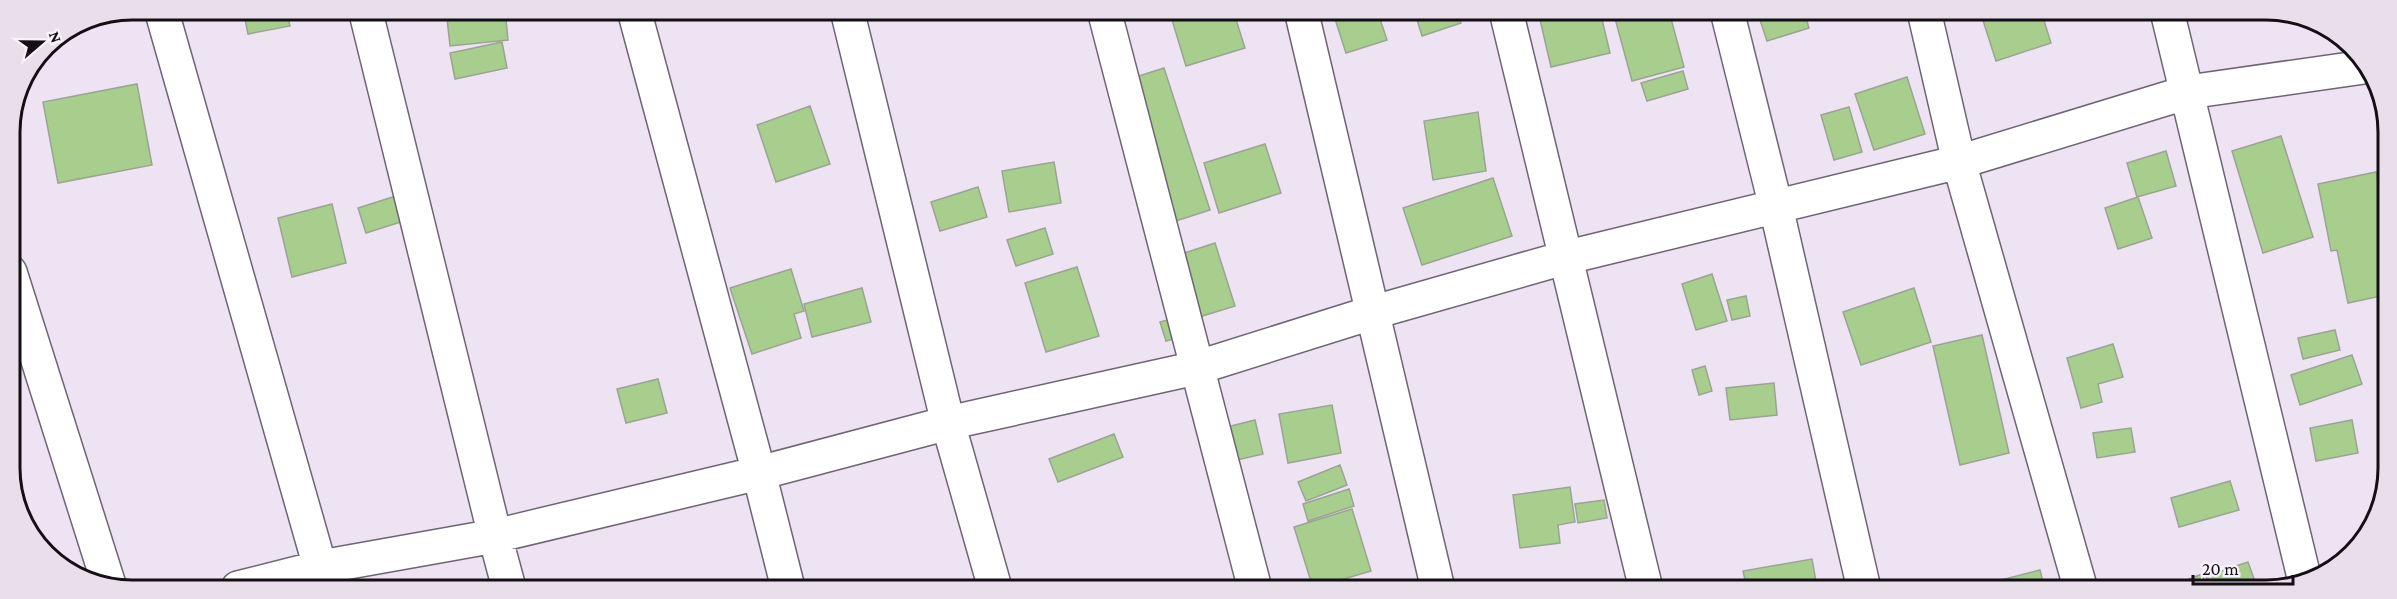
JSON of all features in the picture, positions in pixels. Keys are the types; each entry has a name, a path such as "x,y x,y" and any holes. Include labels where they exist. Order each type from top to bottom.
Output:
{"street":[{"path":"164,20 323,578"},
{"path":"368,20 507,580"},
{"path":"636,20 786,580"},
{"path":"849,20 948,423 993,580"},
{"path":"1107,20 1252,579"},
{"path":"1303,20 1436,579"},
{"path":"1508,20 1564,258 1644,579"},
{"path":"1729,20 1776,207 1862,579"},
{"path":"1926,20 1959,162 2078,579"},
{"path":"2169,20 2303,573"},
{"path":"307,580 323,578 759,473 948,423 1196,368 1371,313 1564,258 1959,162 2188,92 2357,68"},
{"path":"20,304 106,576"}],"building":[{"path":"245,20 289,20 290,26 248,34"},
{"path":"447,20 506,20 508,40 450,46"},
{"path":"1172,20 1236,20 1245,48 1186,66"},
{"path":"1335,20 1380,20 1387,40 1346,53"},
{"path":"1417,20 1460,20 1461,23 1422,36"},
{"path":"1540,20 1602,20 1610,53 1551,67"},
{"path":"1615,20 1671,20 1684,67 1632,81"},
{"path":"1760,20 1807,20 1809,28 1767,41"},
{"path":"1983,20 2044,20 2051,43 1996,61"},
{"path":"502,42 507,68 455,79 450,53"},
{"path":"1164,68 1210,210 1160,226 1114,84"},
{"path":"1683,71 1688,89 1647,101 1641,83"},
{"path":"1907,77 1925,134 1874,150 1855,94"},
{"path":"137,84 152,165 58,183 43,102"},
{"path":"810,106 830,164 776,182 757,125"},
{"path":"1849,107 1862,152 1834,160 1821,115"},
{"path":"1478,112 1486,171 1433,180 1424,121"},
{"path":"2281,136 2313,237 2263,253 2232,151"},
{"path":"1265,144 1281,193 1219,213 1204,163"},
{"path":"2166,151 2176,186 2137,197 2127,163"},
{"path":"1054,162 1061,203 1009,212 1002,171"},
{"path":"2376,172 2378,181 2378,297 2348,303 2337,250 2331,251 2318,184"},
{"path":"1493,178 1512,236 1422,265 1403,208"},
{"path":"978,187 987,217 940,231 931,202"},
{"path":"399,195 407,220 366,233 358,208"},
{"path":"2138,197 2152,238 2118,249 2105,208"},
{"path":"332,204 346,263 292,277 278,218"},
{"path":"1045,228 1053,254 1016,266 1007,240"},
{"path":"1215,243 1235,306 1183,322 1163,260"},
{"path":"1077,267 1099,336 1046,352 1025,283"},
{"path":"791,269 804,311 794,314 801,338 752,354 730,288"},
{"path":"1712,274 1727,321 1696,330 1682,284"},
{"path":"862,288 871,322 812,337 804,304"},
{"path":"1914,288 1931,342 1861,365 1843,312"},
{"path":"1746,296 1750,316 1732,320 1727,300"},
{"path":"1179,317 1184,336 1166,341 1160,322"},
{"path":"2335,330 2340,350 2303,359 2298,338"},
{"path":"1982,335 2009,453 1960,465 1933,346"},
{"path":"2113,344 2123,377 2098,384 2102,402 2081,408 2067,358"},
{"path":"2352,355 2362,384 2300,405 2291,375"},
{"path":"1705,366 1712,391 1699,395 1692,370"},
{"path":"658,379 667,413 626,423 617,389"},
{"path":"1774,383 1777,415 1730,420 1726,388"},
{"path":"1332,405 1341,453 1288,463 1279,414"},
{"path":"1255,420 1263,454 1215,465 1207,432"},
{"path":"2352,420 2358,453 2316,461 2310,428"},
{"path":"2131,428 2135,452 2097,458 2093,433"},
{"path":"1114,434 1123,457 1058,482 1049,459"},
{"path":"1340,465 1347,485 1306,501 1298,482"},
{"path":"2230,481 2239,510 2179,527 2171,498"},
{"path":"1570,487 1575,522 1558,525 1560,543 1520,548 1513,495"},
{"path":"1349,489 1354,506 1308,521 1303,504"},
{"path":"1604,500 1607,518 1578,523 1575,504"},
{"path":"1352,509 1371,571 1342,579 1310,579 1294,527"},
{"path":"1812,559 1816,579 1745,579 1743,571"},
{"path":"2248,562 2254,579 2207,579 2206,576"},
{"path":"2040,570 2042,579 2004,579"},
{"path":"2202,574 2204,579 2189,579"}]}
